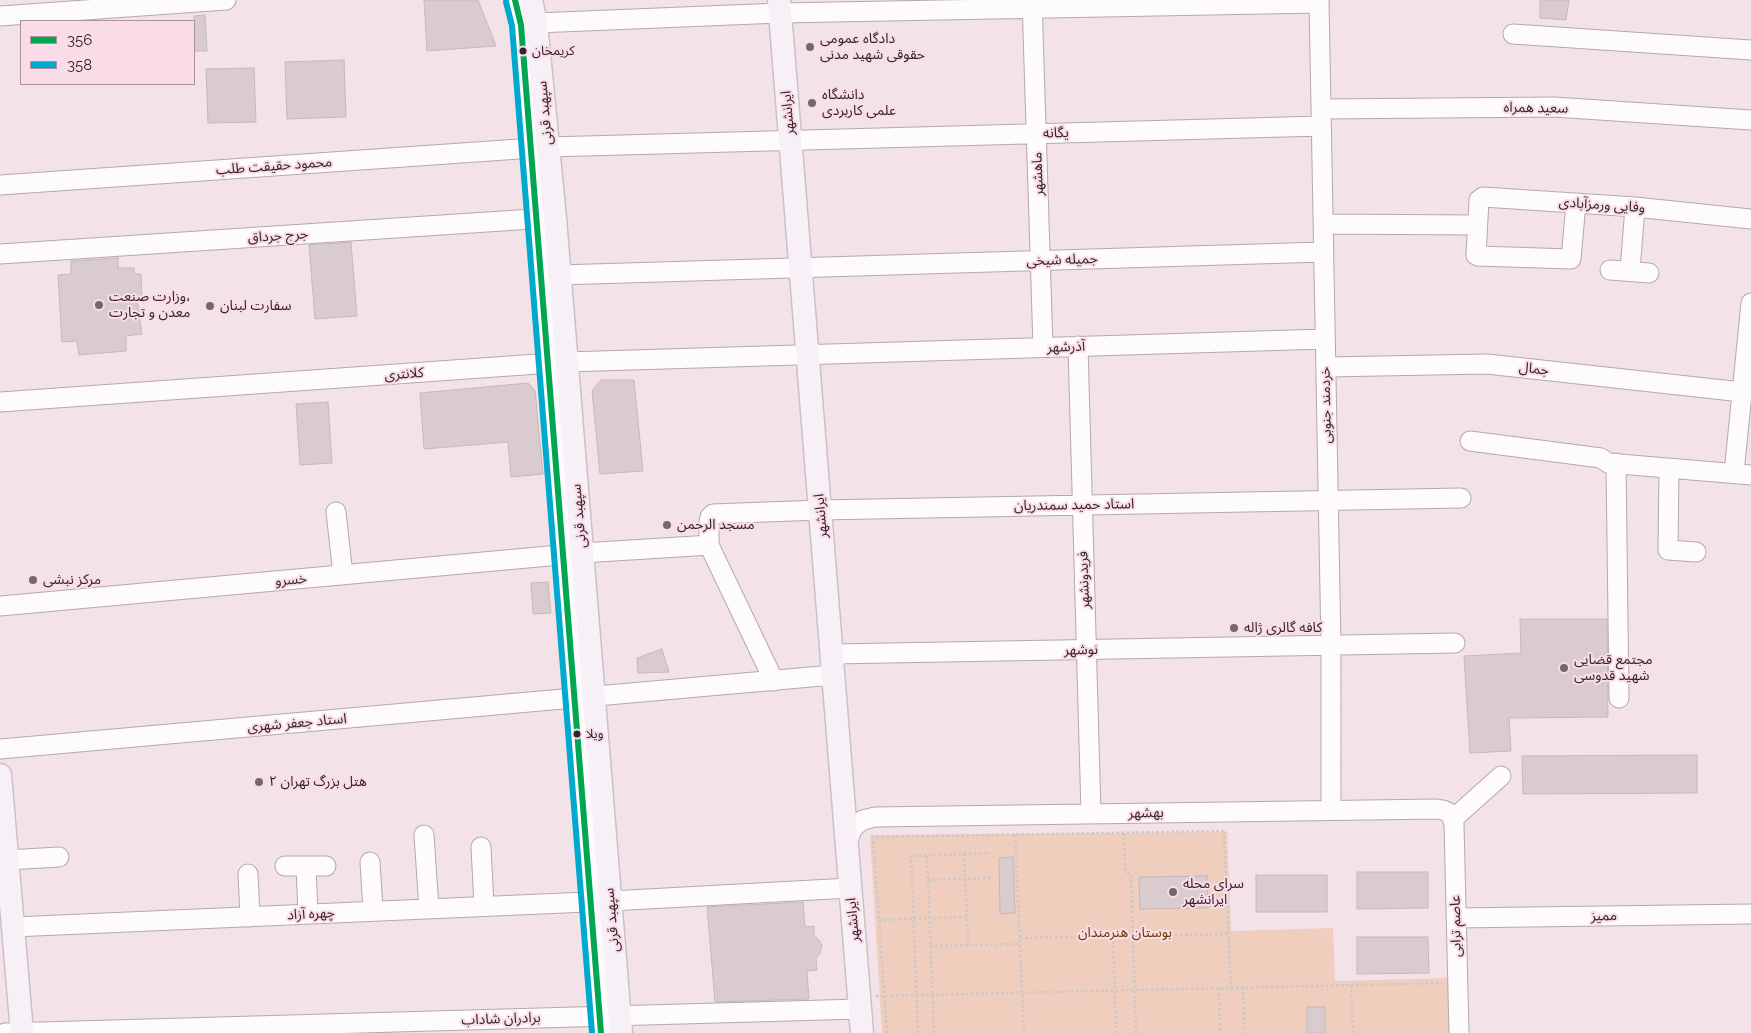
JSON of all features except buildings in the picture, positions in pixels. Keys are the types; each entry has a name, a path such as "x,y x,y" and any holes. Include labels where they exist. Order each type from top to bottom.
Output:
{"main road":[{"name":"سپهبد قرنی","path":"530,5 545,218 559,275 556,363 610,1024"},
{"name":"ایرانشهر","path":"780,7 862,1033"},
{"path":"0,775 7,860 8,922 22,1033"}],"street":[{"path":"0,16 226,0"},
{"path":"539,147 521,25 530,5 780,7 1319,2"},
{"name":"خردمند جنوبی","path":"1319,2 1331,646 1331,810"},
{"name":"ماهشهر","path":"1032,4 1043,348"},
{"path":"1512,34 1751,50"},
{"name":"سعید همراه","path":"1321,118 1554,107 1751,120"},
{"name":"یگانه","path":"539,147 1036,134 1321,118"},
{"name":"محمود حقیقت طلب","path":"0,185 539,147"},
{"name":"وفایی ورمزآبادی","path":"1477,224 1479,200 1483,197 1635,207 1751,219"},
{"path":"1323,224 1477,224 1476,250 1478,256 1571,259 1576,203"},
{"path":"1630,271 1635,207"},
{"path":"545,218 556,363"},
{"name":"جرج جرداق","path":"0,254 545,218"},
{"name":"جمیله شیخی","path":"559,275 1324,252"},
{"path":"1610,270 1649,273"},
{"path":"1742,470 1742,392 1751,303"},
{"name":"آذرشهر","path":"808,354 1325,339"},
{"name":"فریدونشهر","path":"1078,346 1091,814"},
{"name":"کلانتری","path":"0,402 556,363 808,354"},
{"name":"جمال","path":"1326,367 1487,364 1742,392"},
{"path":"1470,441 1669,468 1742,470"},
{"path":"1619,698 1609,454 1742,470"},
{"path":"1669,468 1668,550 1696,552"},
{"name":"استاد حمید سمندریان","path":"709,544 709,522 713,514 820,510 1461,498"},
{"path":"336,512 343,575"},
{"path":"709,544 774,681"},
{"name":"خسرو","path":"0,606 572,554 709,544"},
{"name":"نوشهر","path":"774,681 833,665 1086,650 1456,643"},
{"name":"استاد جعفر شهری","path":"0,749 774,681"},
{"path":"1453,819 1501,776"},
{"name":"بهشهر","path":"847,842 857,824 871,817 1436,809 1448,812 1453,819"},
{"name":"عاصم ترابی","path":"1453,819 1459,1033"},
{"path":"424,834 429,909"},
{"path":"481,846 484,906"},
{"path":"7,860 59,857"},
{"path":"370,862 373,911"},
{"path":"285,866 326,866"},
{"path":"306,866 308,914"},
{"path":"248,874 250,917"},
{"name":"چهره آزاد","path":"8,922 250,917 850,888"},
{"name":"ممیز","path":"1456,918 1751,914"},
{"name":"برادران شاداب","path":"5,1033 610,1024 860,1002"}],"path":[{"path":"888,1033 873,837 1224,831 1231,988"},
{"path":"1124,833 1125,870 1131,876 1136,1033"},
{"path":"1015,834 1024,1033"},
{"path":"918,1033 912,856 990,853"},
{"path":"964,854 968,945"},
{"path":"927,856 934,1033"},
{"path":"928,880 992,878"},
{"path":"879,920 967,917"},
{"path":"1020,938 1229,934"},
{"path":"1113,936 1116,1033"},
{"path":"930,946 1020,944"},
{"path":"860,1002 885,996 932,994 1458,982"},
{"path":"1351,985 1352,1033"},
{"path":"1243,987 1245,1033"},
{"path":"1219,988 1220,1033"}],"green space":[{"name":"بوستان هنرمندان","path":"1227,832 1231,931 1333,928 1335,981 1450,978 1451,1033 882,1033 870,835"}],"transit line":[{"name":"356","path":"515,0 521,25 601,1033"},
{"name":"358","path":"506,2 512,26 592,1033"}],"place":[{"name":"دادگاه عمومی حقوقی شهید مدنی","path":"810,47"},
{"name":"کریمخان","path":"523,51"},
{"name":"دانشگاه علمی کاربردی","path":"812,103"},
{"name":"وزارت صنعت، معدن و تجارت","path":"99,305"},
{"name":"سفارت لبنان","path":"210,306"},
{"name":"مسجد الرحمن","path":"667,525"},
{"name":"مرکز نبشی","path":"33,580"},
{"name":"کافه گالری ژاله","path":"1234,628"},
{"name":"مجتمع قضایی شهید قدوسی","path":"1564,668"},
{"name":"ویلا","path":"577,734"},
{"name":"هتل بزرگ تهران ۲","path":"259,782"},
{"name":"سرای محله ایرانشهر","path":"1173,892"}]}
